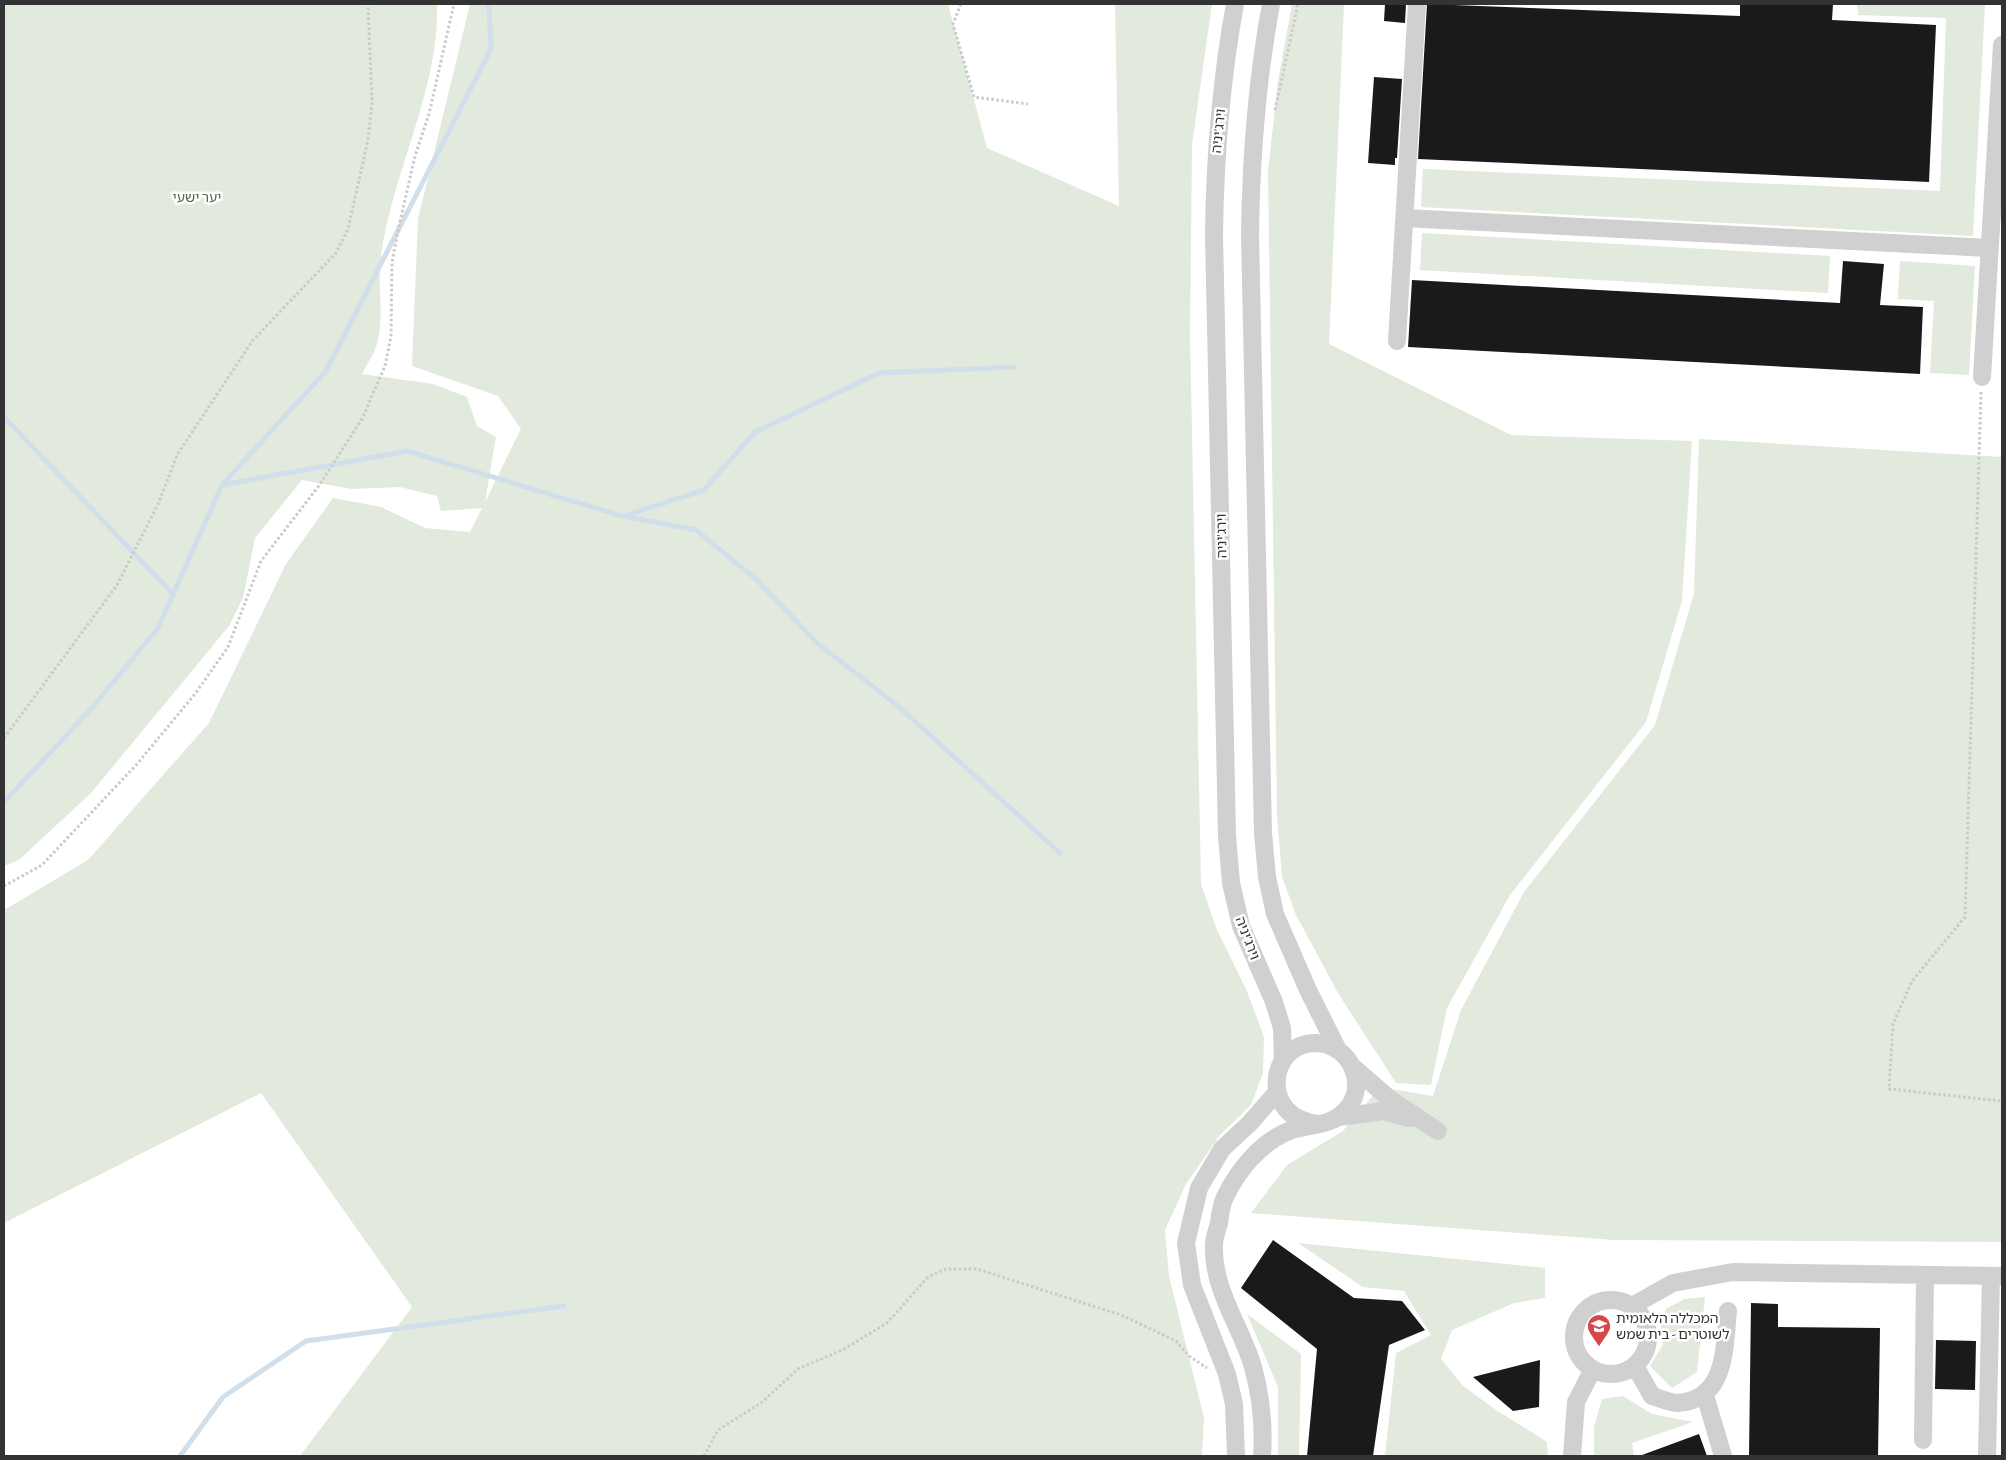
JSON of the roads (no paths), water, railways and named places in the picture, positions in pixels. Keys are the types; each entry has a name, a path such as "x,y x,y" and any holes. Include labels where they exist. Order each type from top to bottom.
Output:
{"street":[{"name":"וירג'יניה","path":"1235,4 1229,35 1215,160 1214,197 1227,835 1231,883 1241,926 1274,1002 1282,1028 1283,1061"},
{"path":"1271,4 1264,40 1250,162 1263,833 1267,877 1275,914 1308,990 1338,1050"},
{"path":"1397,340 1417,4"},
{"path":"1982,377 1989,248 2001,97 2002,46"},
{"path":"1404,218 1989,248"},
{"path":"1262,1456 1261,1409 1252,1365 1218,1279 1214,1245 1224,1199 1243,1166 1266,1144 1288,1131 1319,1124 1339,1117 1384,1111 1431,1127 1391,1100 1353,1067 1347,1057 1338,1050 1327,1045 1315,1043 1302,1046 1283,1061 1277,1076 1277,1092 1281,1103 1292,1116 1308,1123 1319,1124"},
{"path":"1339,1117 1353,1102 1356,1090 1353,1067"},
{"path":"1236,1456 1234,1404 1227,1374 1192,1285 1186,1243 1199,1188 1222,1149 1250,1123 1277,1092"},
{"path":"1632,1306 1673,1283 1733,1272 1996,1276 1987,1456"},
{"path":"1922,1440 1926,1275"},
{"path":"1607,1300 1620,1300 1632,1306 1641,1314 1648,1330 1648,1344 1643,1356 1635,1366 1618,1373 1605,1374 1593,1369 1579,1355 1574,1342 1579,1317 1594,1304 1607,1300"},
{"path":"1635,1366 1652,1396 1677,1403 1705,1395 1720,1373 1728,1311"},
{"path":"1572,1456 1576,1402 1593,1369"},
{"path":"1705,1395 1723,1456"}],"waterway":[{"path":"4,802 91,709 158,628 222,485 326,371 491,49 489,4"},
{"path":"624,516 704,490 755,432 879,373 1014,367"},
{"path":"4,417 173,594"},
{"path":"222,485 407,451 622,516 696,530 757,580 817,643 898,706 1060,853"},
{"path":"180,1456 223,1397 306,1341 564,1306"}],"place":[{"name":"המכללה הלאומית לשוטרים - בית שמש","path":"1599,1347"}],"park label":[{"name":"יער ישעי","path":"197,197"}]}
